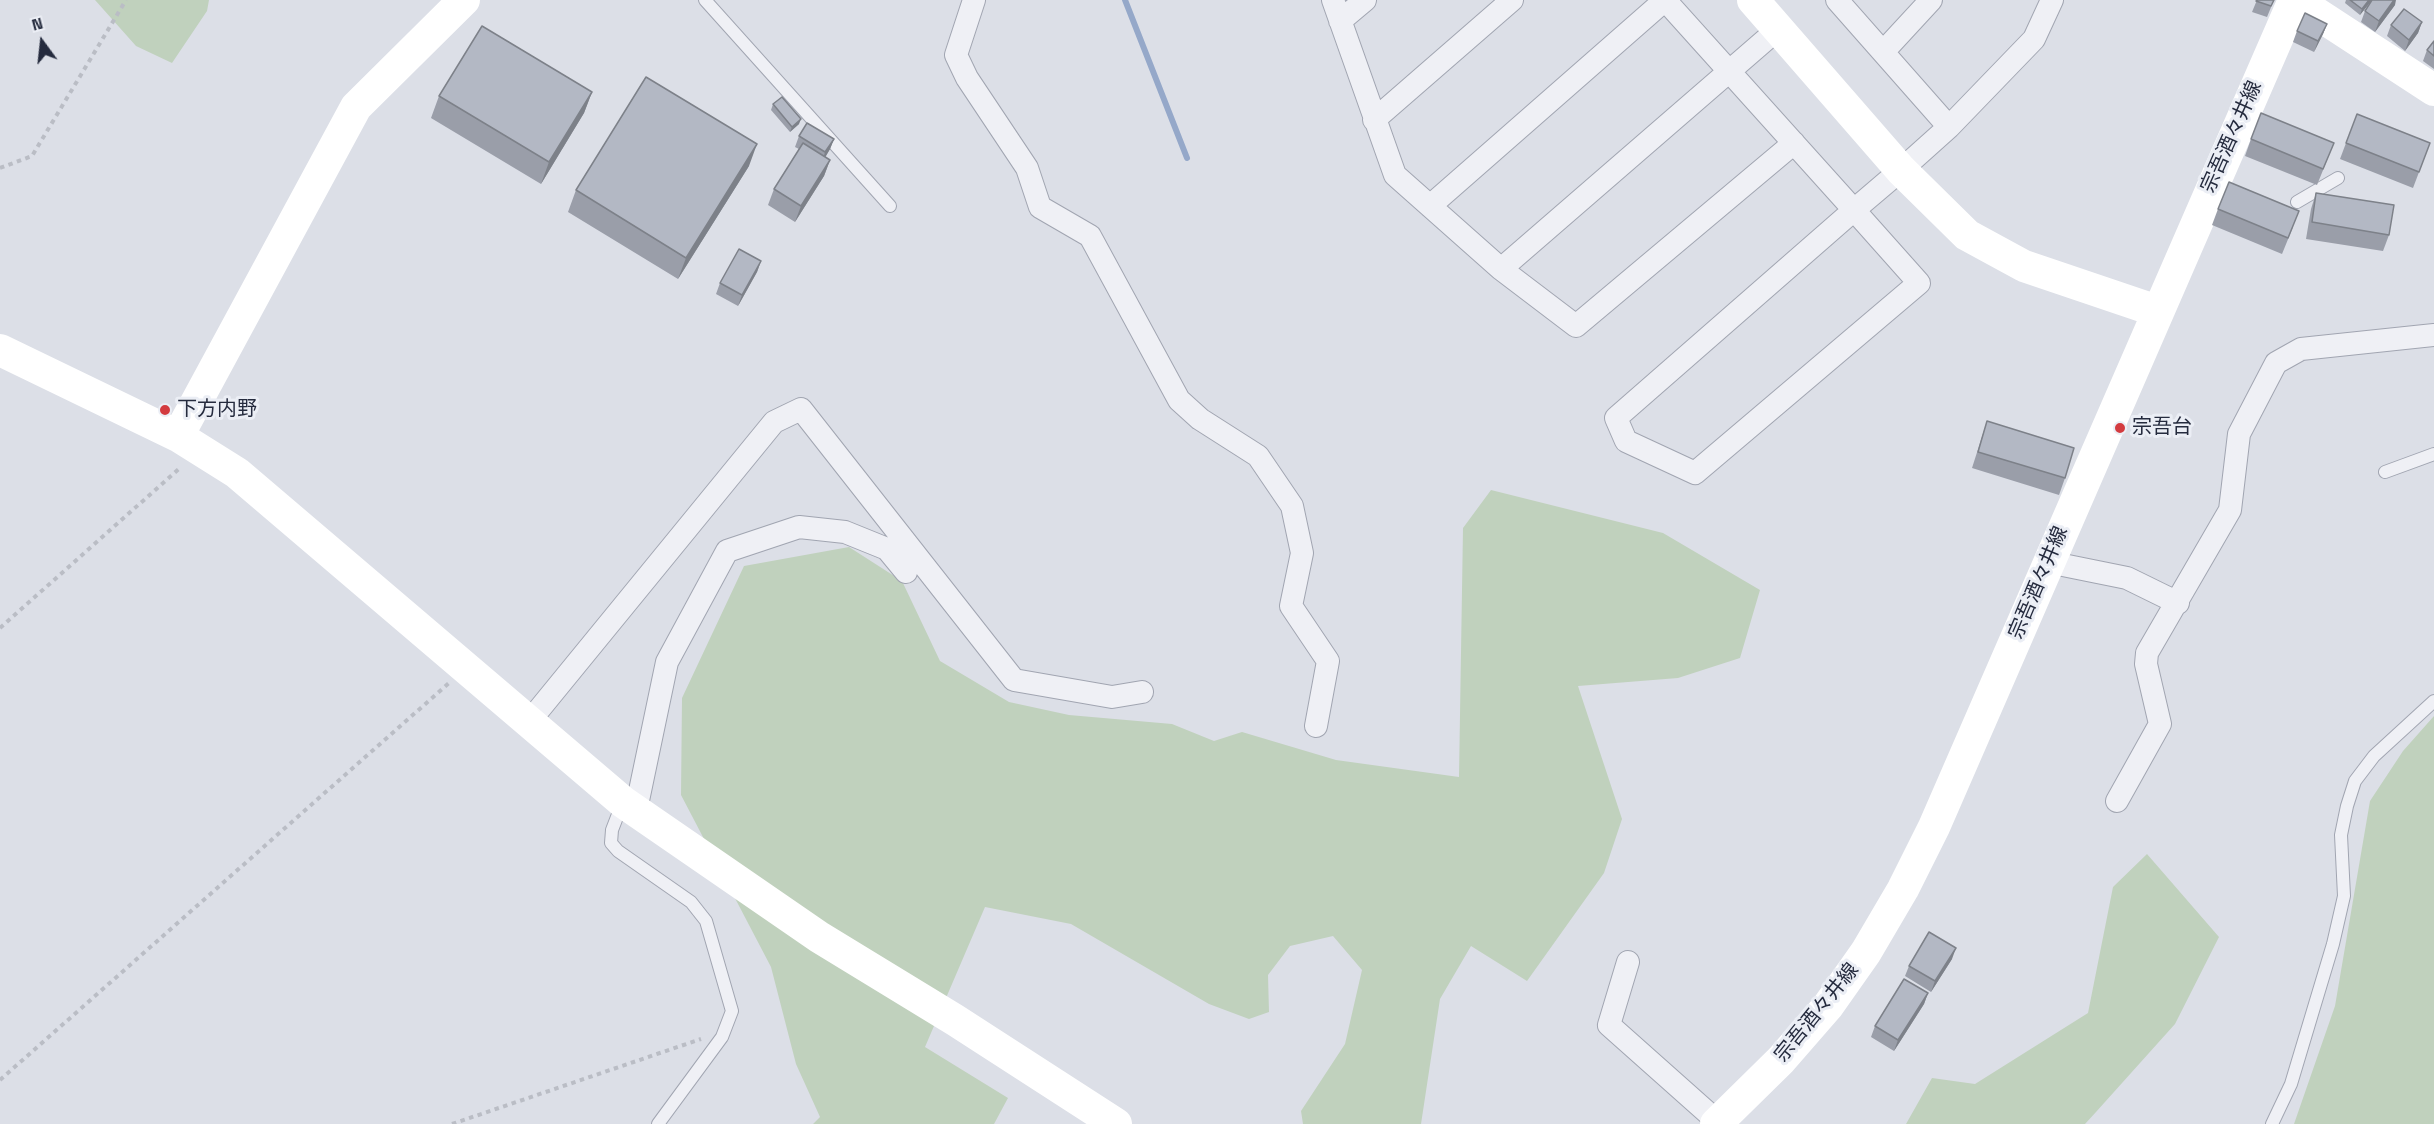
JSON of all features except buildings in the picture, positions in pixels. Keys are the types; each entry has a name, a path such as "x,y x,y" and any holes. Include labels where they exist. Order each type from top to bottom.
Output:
{"street":[{"path":"188,443 356,107 464,0"},
{"path":"974,0 956,55 967,78 1027,168 1040,207 1090,236 1179,400 1200,419 1258,456 1292,506 1302,553 1291,606 1328,661 1316,726"},
{"path":"1365,0 1336,10 1395,175 1501,268 1576,326 1794,143"},
{"path":"1374,120 1512,0"},
{"path":"1430,206 1665,0 1794,143 1854,210 1919,283 1695,473 1626,441 1616,418 1854,210 1901,170 1949,127 2034,39 2052,0"},
{"path":"1753,0 1901,170 1967,235 2024,266 2157,311"},
{"path":"1837,0 1949,127"},
{"path":"1883,52 1930,0"},
{"path":"2295,0 2434,90"},
{"name":"宗吾酒々井線","path":"1717,1123 1782,1060 1828,1006 1866,952 1903,890 1934,827 2157,311 2295,0"},
{"path":"1501,268 1778,29"},
{"path":"2117,801 2160,724 2146,664 2147,653 2230,510 2239,434 2276,363 2301,349 2434,335"},
{"path":"0,350 188,443 237,473 465,670 629,806 819,938 955,1020 1116,1124"},
{"path":"528,723 774,422 801,409 1014,680 1112,697 1142,692"},
{"path":"629,806 667,662 727,551 799,527 845,532 887,549 906,572"},
{"path":"2048,562 2127,578 2178,603"},
{"path":"1628,962 1609,1025 1717,1123"}],"lane":[{"path":"705,0 890,206"},
{"path":"2297,202 2337,178"},
{"path":"2385,472 2434,454"},
{"path":"2272,1124 2291,1084 2333,944 2344,896 2341,835 2346,806 2355,781 2374,756 2434,701"},
{"path":"629,806 612,830 611,843 618,851 691,902 706,921 732,1011 725,1030 658,1124"}],"path":[{"path":"0,168 32,156 126,0"},
{"path":"0,628 188,443"},
{"path":"0,1080 465,670"},
{"path":"452,1124 725,1030"}],"green space":[{"path":"95,0 209,0 207,11 172,63 136,46"},
{"path":"1491,490 1663,533 1760,590 1740,658 1678,678 1578,686 1622,819 1604,873 1527,981 1471,946 1440,999 1421,1124 1303,1124 1301,1111 1345,1044 1362,970 1333,936 1290,946 1268,975 1269,1012 1249,1019 1209,1004 1071,924 985,907 925,1047 1008,1098 994,1124 813,1124 820,1117 796,1064 771,967 681,795 682,698 744,566 849,547 902,581 940,661 1009,702 1069,715 1172,724 1214,741 1242,732 1336,760 1459,777 1463,528"},
{"path":"2434,716 2434,1124 2294,1124 2335,1006 2370,801 2403,751"},
{"path":"2147,854 2219,937 2175,1024 2085,1124 1906,1124 1932,1078 1975,1084 2088,1013 2113,887"}],"waterway":[{"path":"1125,0 1187,158"}],"place":[{"name":"下方内野","path":"165,410"},
{"name":"宗吾台","path":"2120,428"}]}
